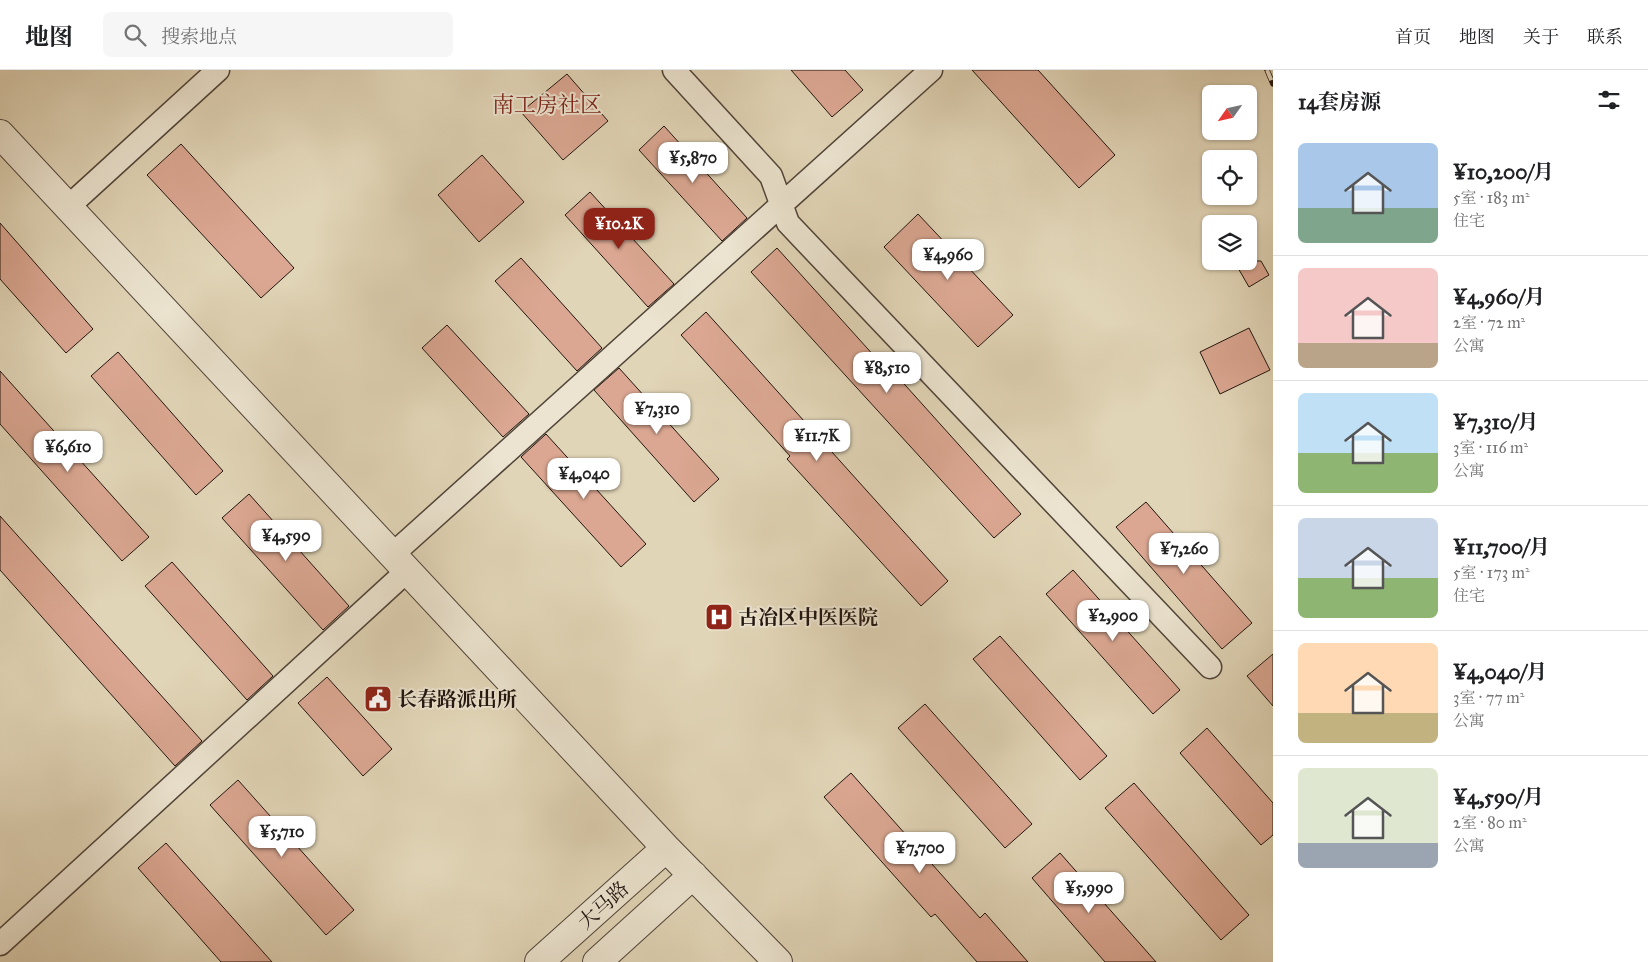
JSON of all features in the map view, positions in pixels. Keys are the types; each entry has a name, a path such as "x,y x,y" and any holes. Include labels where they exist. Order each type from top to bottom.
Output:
{"street":[{"path":"68,206 218,70"},
{"path":"674,70 771,176 788,223 1210,667"},
{"path":"0,944 400,563 782,204 931,70"},
{"path":"0,134 666,848 778,962"},
{"name":"大马路","path":"539,962 666,848"},
{"name":"大马路","path":"597,962 693,876"}],"building":[{"path":"791,70 845,70 863,90 832,117"},
{"path":"972,70 1038,70 1115,155 1079,188"},
{"path":"567,74 608,121 563,160 521,112"},
{"path":"664,126 747,218 722,241 639,150"},
{"path":"181,144 294,268 261,298 147,175"},
{"path":"482,155 524,202 479,242 438,195"},
{"path":"590,192 674,284 648,307 565,215"},
{"path":"918,214 1013,315 978,347 884,247"},
{"path":"0,223 93,329 66,353 0,279"},
{"path":"777,248 885,368 888,366 1021,514 994,538 751,272"},
{"path":"521,258 602,348 577,371 495,281"},
{"path":"1257,261 1261,261 1269,275 1249,287 1239,270 1257,270"},
{"path":"706,312 948,581 921,606 787,459 790,456 681,335"},
{"path":"447,325 529,414 503,437 422,348"},
{"path":"1249,328 1270,370 1220,394 1200,352"},
{"path":"118,352 223,471 196,495 91,376"},
{"path":"619,368 719,479 694,502 594,390"},
{"path":"0,371 149,537 122,561 0,424"},
{"path":"546,434 646,544 621,567 521,457"},
{"path":"249,494 349,606 323,630 222,518"},
{"path":"1146,502 1252,623 1222,649 1116,527"},
{"path":"0,516 202,741 175,766 0,570"},
{"path":"172,562 273,676 247,700 145,586"},
{"path":"1073,570 1180,690 1153,714 1046,594"},
{"path":"1000,636 1107,756 1080,780 973,659"},
{"path":"1273,654 1273,706 1247,676"},
{"name":"长春路派出所","path":"327,677 392,749 363,776 298,703"},
{"path":"925,704 1032,824 1005,848 898,728"},
{"path":"1207,728 1273,803 1273,835 1261,845 1180,753"},
{"path":"851,773 980,918 985,913 1028,962 977,962 935,914 931,917 824,797"},
{"path":"238,780 354,910 326,935 210,805"},
{"path":"1134,783 1249,915 1221,940 1105,808"},
{"path":"166,843 272,962 221,962 138,868"},
{"path":"1060,853 1156,962 1105,962 1032,878"}],"railway":[{"path":"1267,70 1273,84"}],"place":[{"name":"古冶区中医医院","path":"719,617"},
{"name":"长春路派出所","path":"378,699"}],"district":[{"name":"南工房社区","path":"547,104"}]}
